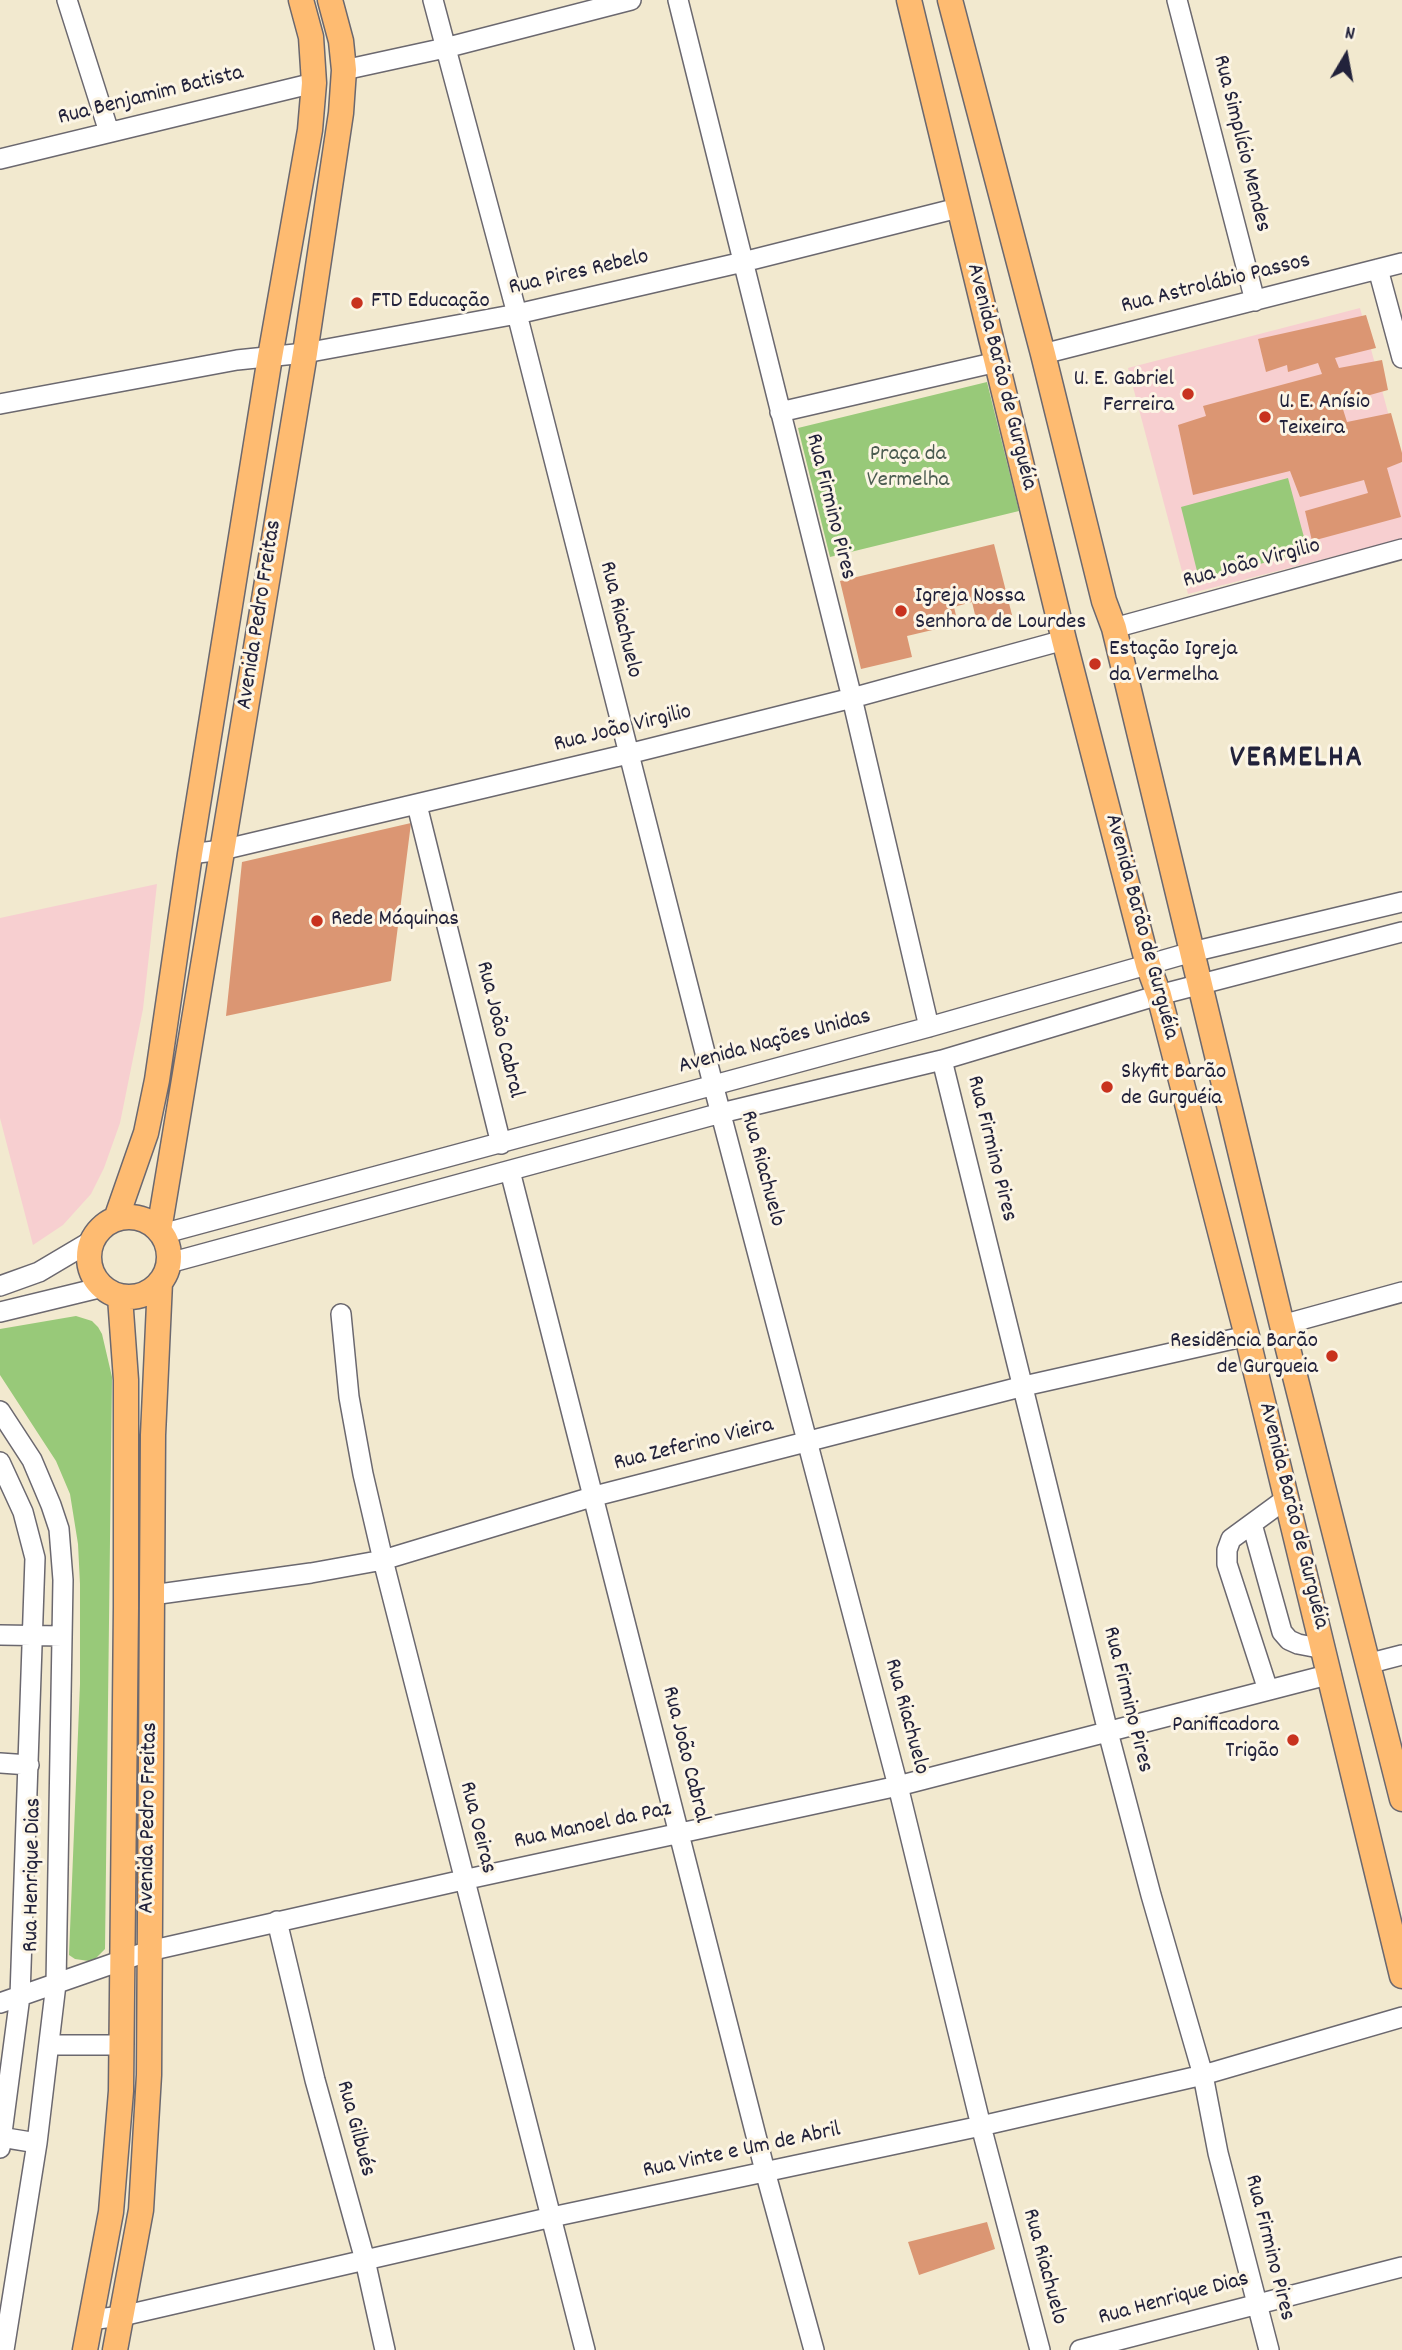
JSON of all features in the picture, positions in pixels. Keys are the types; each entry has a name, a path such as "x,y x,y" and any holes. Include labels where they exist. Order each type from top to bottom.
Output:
{"main road":[{"name":"Avenida Pedro Freitas","path":"116,1219 146,1133 157,1080 190,854 270,358 310,130 314,83 311,37 301,0"},
{"name":"Avenida Pedro Freitas","path":"160,1232 305,352 341,113 344,70 341,41 330,0"},
{"name":"Avenida Barão de Gurguéia","path":"909,0 1064,640 1247,1336 1402,1976"},
{"name":"Avenida Barão de Gurguéia","path":"950,0 1043,354 1104,601 1114,628 1282,1325 1402,1799"},
{"path":"116,1219 139,1219 160,1232 167,1243 164,1273 144,1294 112,1292 95,1277 90,1265 93,1240 99,1231 116,1219"},
{"name":"Avenida Pedro Freitas","path":"115,2350 141,2210 149,2075 153,1435 164,1273"},
{"name":"Avenida Pedro Freitas","path":"85,2350 111,2212 121,2091 126,1420 125,1348 112,1292"}],"street":[{"path":"67,0 108,132"},
{"name":"Rua Riachuelo","path":"433,0 517,314 713,1084 898,1786 981,2126 1040,2350"},
{"path":"344,70 445,48 631,0"},
{"name":"Rua Firmino Pires","path":"678,0 852,698 929,1027"},
{"name":"Rua Simplício Mendes","path":"1177,0 1255,301"},
{"name":"Rua Benjamim Batista","path":"0,159 314,83"},
{"name":"Rua Pires Rebelo","path":"0,404 223,362 270,358 517,314 743,262 958,208"},
{"name":"Rua Astrolábio Passos","path":"1043,354 1402,263"},
{"path":"1378,269 1402,358"},
{"path":"780,412 997,362"},
{"name":"Rua João Virgilio","path":"1114,628 1402,549"},
{"name":"Rua João Virgilio","path":"190,854 222,850 628,754 852,698 1064,640"},
{"name":"Rua João Cabral","path":"417,805 501,1144"},
{"name":"Avenida Nações Unidas","path":"160,1232 501,1144 1192,952 1401,904"},
{"path":"164,1273 510,1171 721,1113 942,1060 1159,995 1402,932"},
{"name":"Rua Firmino Pires","path":"942,1060 1108,1732 1203,2075 1218,2153 1269,2350"},
{"name":"Rua João Cabral","path":"510,1171 765,2171 814,2350"},
{"path":"0,1286 39,1272 93,1240"},
{"path":"0,1312 112,1292"},
{"path":"1282,1325 1402,1292"},
{"name":"Rua Oeiras","path":"341,1314 349,1397 383,1560 585,2350"},
{"name":"Rua Zeferino Vieira","path":"152,1595 383,1560 595,1496 1024,1386 1247,1336"},
{"name":"Rua Henrique Dias","path":"0,1411 32,1460 59,1530 63,1580 56,1984 37,2143 4,2350"},
{"name":"Rua Henrique Dias","path":"0,1462 23,1512 35,1558 20,1996 1,2141"},
{"path":"1268,1690 1227,1564 1227,1550 1231,1539 1287,1498"},
{"path":"1252,1524 1282,1632 1289,1640 1298,1644 1324,1649"},
{"path":"0,1635 62,1636"},
{"path":"1255,1650 1289,1640"},
{"path":"1367,1664 1402,1655"},
{"name":"Rua Manoel da Paz","path":"123,1959 277,1921 898,1786 1331,1674"},
{"path":"0,1763 29,1765"},
{"name":"Rua Gilbués","path":"277,1921 315,2080 365,2260 385,2350"},
{"path":"0,2003 123,1959"},
{"name":"Rua Vinte e Um de Abril","path":"89,2320 122,2316 552,2217 981,2126 1203,2075 1402,2017"},
{"path":"50,2045 121,2045"},
{"path":"1,2141 37,2143"},
{"name":"Rua Henrique Dias","path":"1080,2350 1402,2267"}],"shaded area":[{"name":"U. E. Anísio Teixeira","path":"1360,308 1402,465 1402,539 1188,594 1128,368"},
{"path":"157,884 143,1009 120,1123 104,1168 91,1194 63,1225 33,1245 0,1118 0,918"}],"green space":[{"name":"Praça da Vermelha","path":"987,382 1019,511 830,557 798,428"},
{"path":"1288,478 1308,552 1199,579 1181,507"},
{"path":"76,1316 92,1321 98,1327 112,1377 105,1949 89,1961 75,1959 69,1955 80,1684 78,1544 70,1494 56,1461 0,1375 0,1329"}],"building":[{"path":"1366,315 1376,348 1335,358 1339,368 1382,360 1388,390 1341,403 1347,422 1391,413 1402,462 1387,468 1401,517 1312,541 1305,511 1368,493 1364,480 1300,497 1290,471 1193,495 1178,425 1206,416 1203,406 1322,374 1318,363 1288,372 1287,365 1266,372 1258,339"},
{"name":"Igreja Nossa Senhora de Lourdes","path":"994,544 1012,615 977,623 972,602 954,607 958,624 907,636 912,657 861,669 840,581"},
{"name":"Rede Máquinas","path":"411,823 391,981 226,1016 242,862"},
{"path":"987,2222 995,2249 919,2275 908,2242"}],"place":[{"name":"FTD Educação","path":"357,303"},
{"name":"U. E. Gabriel Ferreira","path":"1188,394"},
{"name":"U. E. Anísio Teixeira","path":"1265,417"},
{"name":"Igreja Nossa Senhora de Lourdes","path":"901,611"},
{"name":"Estação Igreja da Vermelha","path":"1095,664"},
{"name":"Rede Máquinas","path":"317,921"},
{"name":"Skyfit Barão de Gurguéia","path":"1107,1087"},
{"name":"Residência Barão de Gurgueia","path":"1332,1356"},
{"name":"Panificadora Trigão","path":"1293,1740"}],"district":[{"name":"VERMELHA","path":"1297,761"}]}
